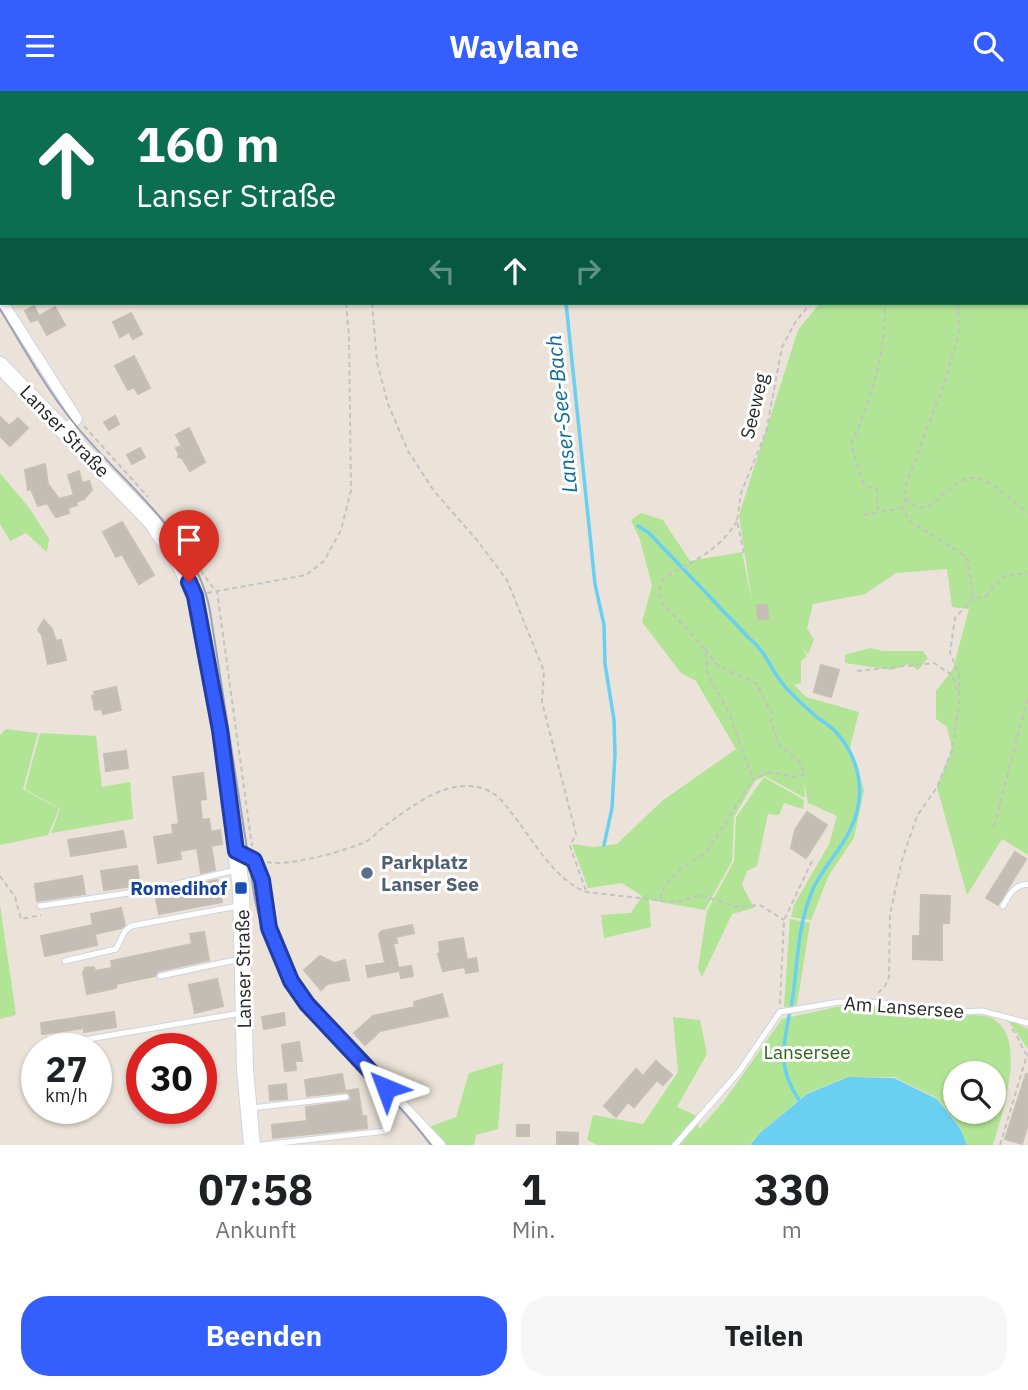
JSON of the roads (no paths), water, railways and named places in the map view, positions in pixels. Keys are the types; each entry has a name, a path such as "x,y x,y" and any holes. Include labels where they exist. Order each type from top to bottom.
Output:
{"main road":[{"name":"Lanser Straße","path":"0,365 152,522 180,564 195,596 220,730 239,869 247,1108 252,1145"}],"street":[{"path":"5,305 77,419 65,430"},
{"path":"236,851 254,860 262,880 269,928 291,981 333,1033 440,1145"}],"lane":[{"path":"40,906 156,889 239,869"},
{"path":"1003,906 1013,890 1021,884 1028,884"},
{"path":"65,961 116,949 125,931 131,926 242,905"},
{"path":"160,976 243,958"},
{"name":"Am Lansersee","path":"675,1145 738,1073 780,1012 839,1002 870,1002 904,1005 934,1013 982,1011 1028,1023"},
{"path":"112,1035 244,1012"},
{"path":"247,1108 346,1097"},
{"path":"261,1145 386,1131"}],"water":[{"name":"Lansersee","path":"848,1077 894,1078 937,1099 943,1107 943,1124 957,1124 967,1145 750,1145 760,1133 807,1094"}],"waterway":[{"path":"566,305 595,584 604,625 605,664 614,720 612,808 604,845"},
{"name":"Lanser-See-Bach","path":"638,526 649,533 755,644 787,689 835,731 851,753 856,766 860,791 855,817 846,838 815,885 806,908 791,1009"},
{"name":"Lanser-See-Bach","path":"790,1011 784,1047 785,1067 799,1100"}],"tram line":[{"path":"0,309 63,409 91,444 153,509 189,557 202,583 210,611 255,900 268,942 284,977 305,1007 431,1145"}],"place":[{"name":"Parkplatz Lanser See","path":"367,873"},
{"name":"Romedihof","path":"241,888"}]}
